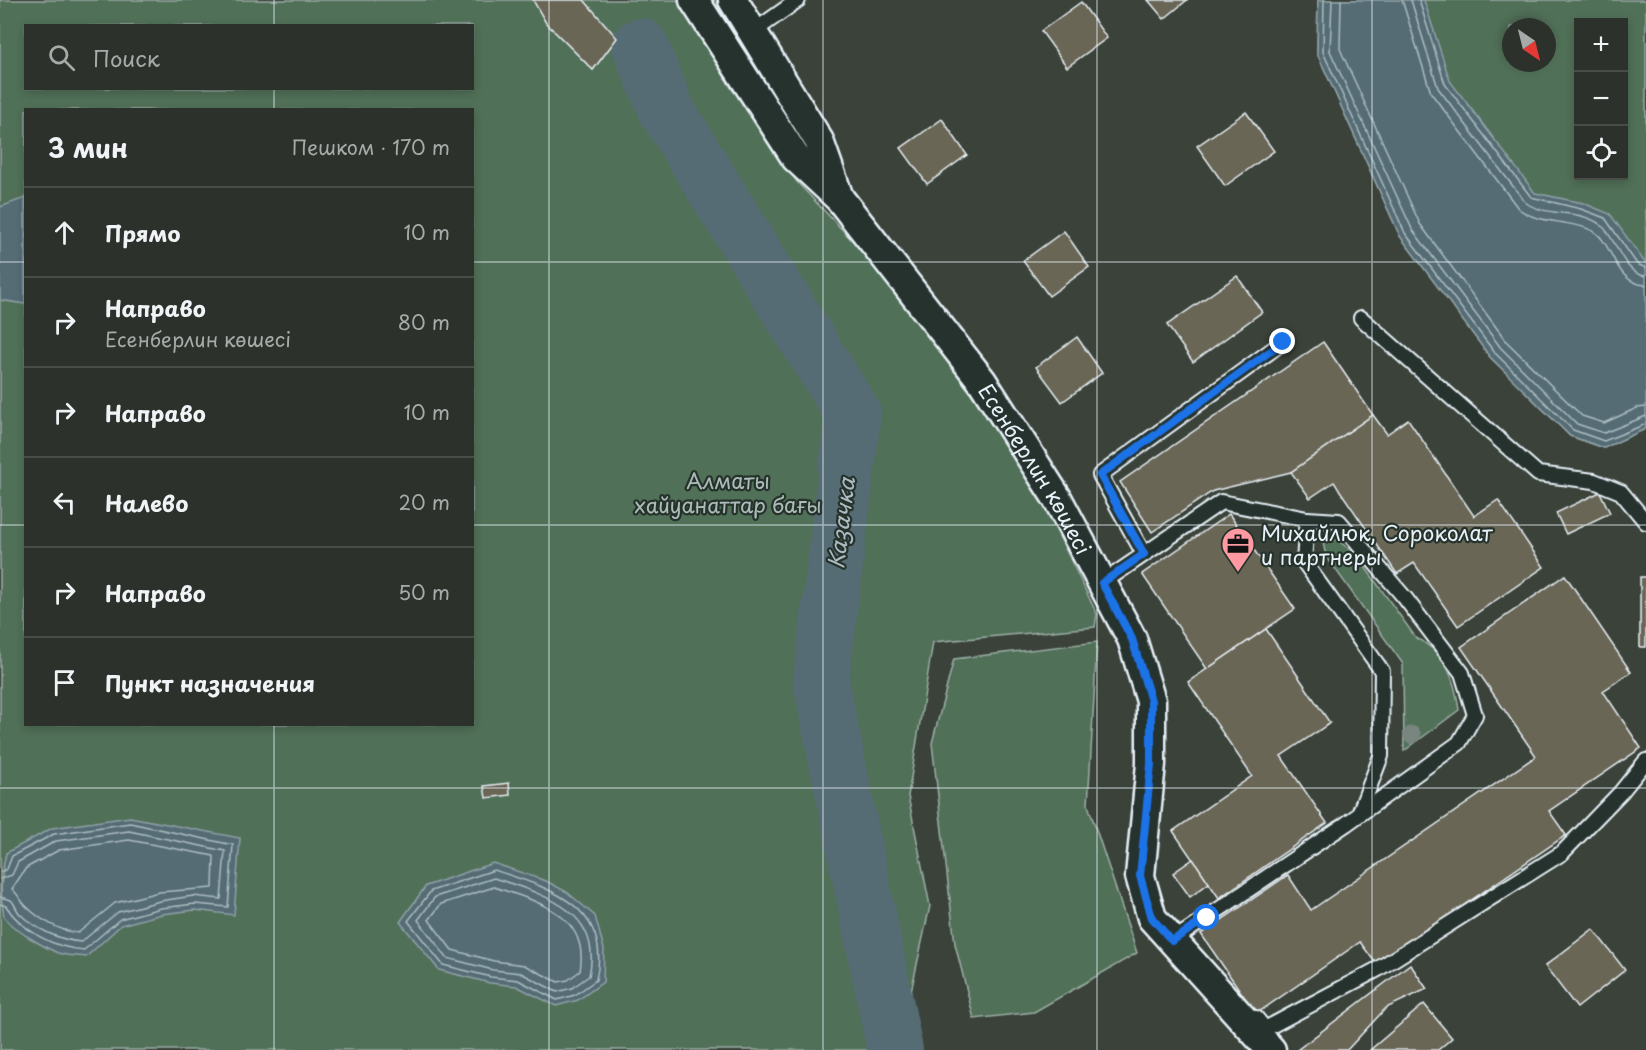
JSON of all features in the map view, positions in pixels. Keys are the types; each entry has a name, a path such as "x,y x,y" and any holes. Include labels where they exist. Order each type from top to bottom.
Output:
{"street":[{"name":"Есенберлин көшесі","path":"694,0 796,158 840,200 982,381 1057,498 1132,639 1151,701 1151,764 1140,876 1152,918 1177,937 1271,1050"},
{"name":"Есенберлин көшесі","path":"733,0 819,141 840,200"}],"lane":[{"path":"753,32 794,1"},
{"path":"1361,318 1538,474 1594,481 1622,492 1646,522"},
{"path":"1144,554 1100,475 1283,342"},
{"path":"1102,583 1221,502 1307,519 1339,521 1405,598 1462,673 1475,715 1459,743 1359,814 1177,937 1265,1029 1378,969 1562,853 1621,792 1646,761"},
{"path":"1307,519 1304,562 1382,670 1381,756 1359,814"}],"green space":[{"name":"Алматы хайуанаттар бағы","path":"0,0 679,0 733,91 754,108 762,134 797,182 885,275 978,403 1040,497 1097,614 1095,627 933,642 908,796 930,906 898,1050 0,1050"},
{"path":"706,0 724,0 822,174"},
{"path":"1318,0 1646,0 1646,428 1604,448 1570,436 1490,357 1400,236 1317,53"},
{"path":"1331,536 1355,553 1416,638 1435,651 1452,678 1459,710 1404,751 1403,664 1326,556 1323,543"},
{"path":"1097,642 1088,805 1137,953 1034,1012 974,1019 955,944 932,743 954,659"}],"water":[{"path":"1318,0 1424,0 1450,81 1535,193 1583,203 1610,214 1646,264 1646,428 1604,448 1570,436 1490,357 1400,236 1317,53"},
{"path":"24,198 24,304 0,300 0,207"},
{"path":"130,817 240,838 234,915 195,910 162,914 121,925 86,957 58,953 8,922 4,917 2,893 6,853 52,828"},
{"path":"493,863 546,881 567,892 595,916 604,949 603,982 578,1000 556,1006 516,986 490,983 439,970 400,922 426,886"}],"building":[{"path":"533,0 584,0 617,38 593,70 546,23"},
{"path":"1148,0 1187,0 1164,19"},
{"path":"1081,2 1107,38 1067,67 1041,31"},
{"path":"1246,112 1274,151 1225,186 1197,146"},
{"path":"942,119 967,155 927,184 901,148"},
{"path":"1064,231 1089,267 1049,296 1023,261"},
{"path":"1237,276 1262,312 1193,362 1167,325"},
{"path":"1077,337 1102,373 1062,402 1036,367"},
{"path":"1323,342 1373,415 1291,472 1213,491 1152,532 1120,482"},
{"path":"1373,415 1387,434 1408,419 1474,516 1498,500 1544,567 1458,626 1414,563 1397,574 1334,482 1310,498 1291,472"},
{"path":"1600,492 1610,513 1566,534 1556,513"},
{"path":"1229,514 1295,609 1207,669 1142,574"},
{"path":"1565,575 1631,672 1603,691 1641,748 1549,811 1566,835 1377,965 1360,942 1256,1014 1201,934 1288,875 1311,910 1536,756 1461,647"},
{"path":"1640,577 1646,577 1646,647 1640,647"},
{"path":"1266,629 1330,723 1281,756 1327,823 1219,898 1173,831 1252,776 1188,682"},
{"path":"509,783 510,795 486,798 484,786"},
{"path":"1193,859 1209,883 1190,897 1173,873"},
{"path":"1593,929 1625,970 1577,1008 1545,966"},
{"path":"1410,964 1427,989 1386,1008 1347,1050 1297,1050"},
{"path":"1424,1004 1452,1038 1438,1050 1370,1050"}],"waterway":[{"name":"Казачка","path":"640,46 667,111 853,414 821,681 895,1050"}],"place":[{"name":"Михайлюк, Сороколат и партнеры","path":"1238,573"}],"route":[{"path":"1207,918 1172,941 1152,918 1140,876 1151,764 1151,701 1132,639 1102,583 1144,554 1100,475 1283,342"}]}
